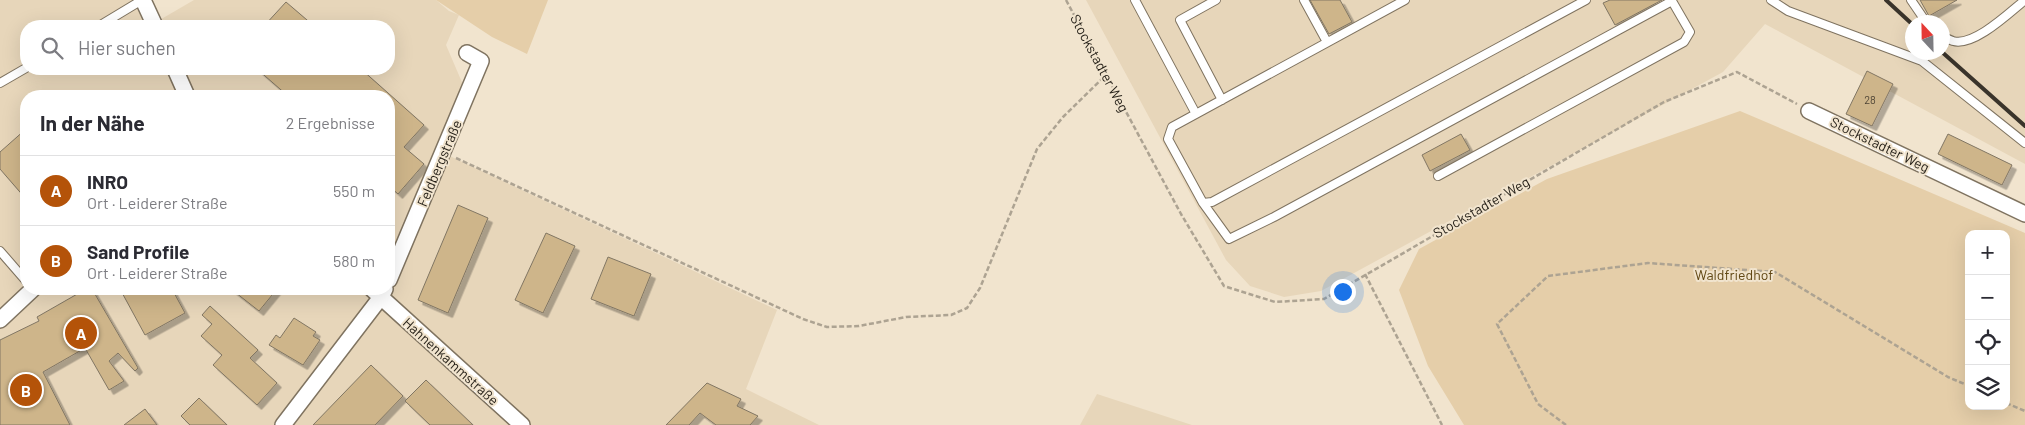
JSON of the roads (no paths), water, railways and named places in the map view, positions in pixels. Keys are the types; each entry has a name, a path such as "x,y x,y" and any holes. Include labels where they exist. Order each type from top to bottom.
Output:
{"street":[{"path":"142,0 152,20"},
{"name":"Feldbergstraße","path":"395,266 481,61 467,53"},
{"path":"178,75 185,90"},
{"name":"Stockstadter Weg","path":"1809,110 2025,214"},
{"path":"2,314 26,295"},
{"path":"283,425 377,295"},
{"name":"Hahnenkammstraße","path":"382,295 522,425"}],"lane":[{"path":"109,20 142,0"},
{"path":"1134,0 1196,114"},
{"path":"1216,0 1180,20 1222,100"},
{"path":"1304,0 1327,42"},
{"path":"1406,0 1172,127 1168,139 1203,203 1229,239 1672,0 1690,32 1684,42 1438,176"},
{"path":"1203,203 1212,202 1586,0"},
{"path":"1771,0 1788,11 1922,61 2025,143"},
{"path":"1911,0 1921,15"},
{"path":"1950,40 1955,42 1971,39 1996,24 2025,0"},
{"path":"0,83 20,71"},
{"path":"0,252 20,274"}],"railway":[{"path":"1886,0 1905,18"},
{"path":"1950,59 2025,126"}],"place":[{"name":"INRO","path":"81,333"},
{"name":"Sand Profile","path":"26,390"}],"park label":[{"name":"Waldfriedhof","path":"1734,274"}]}
